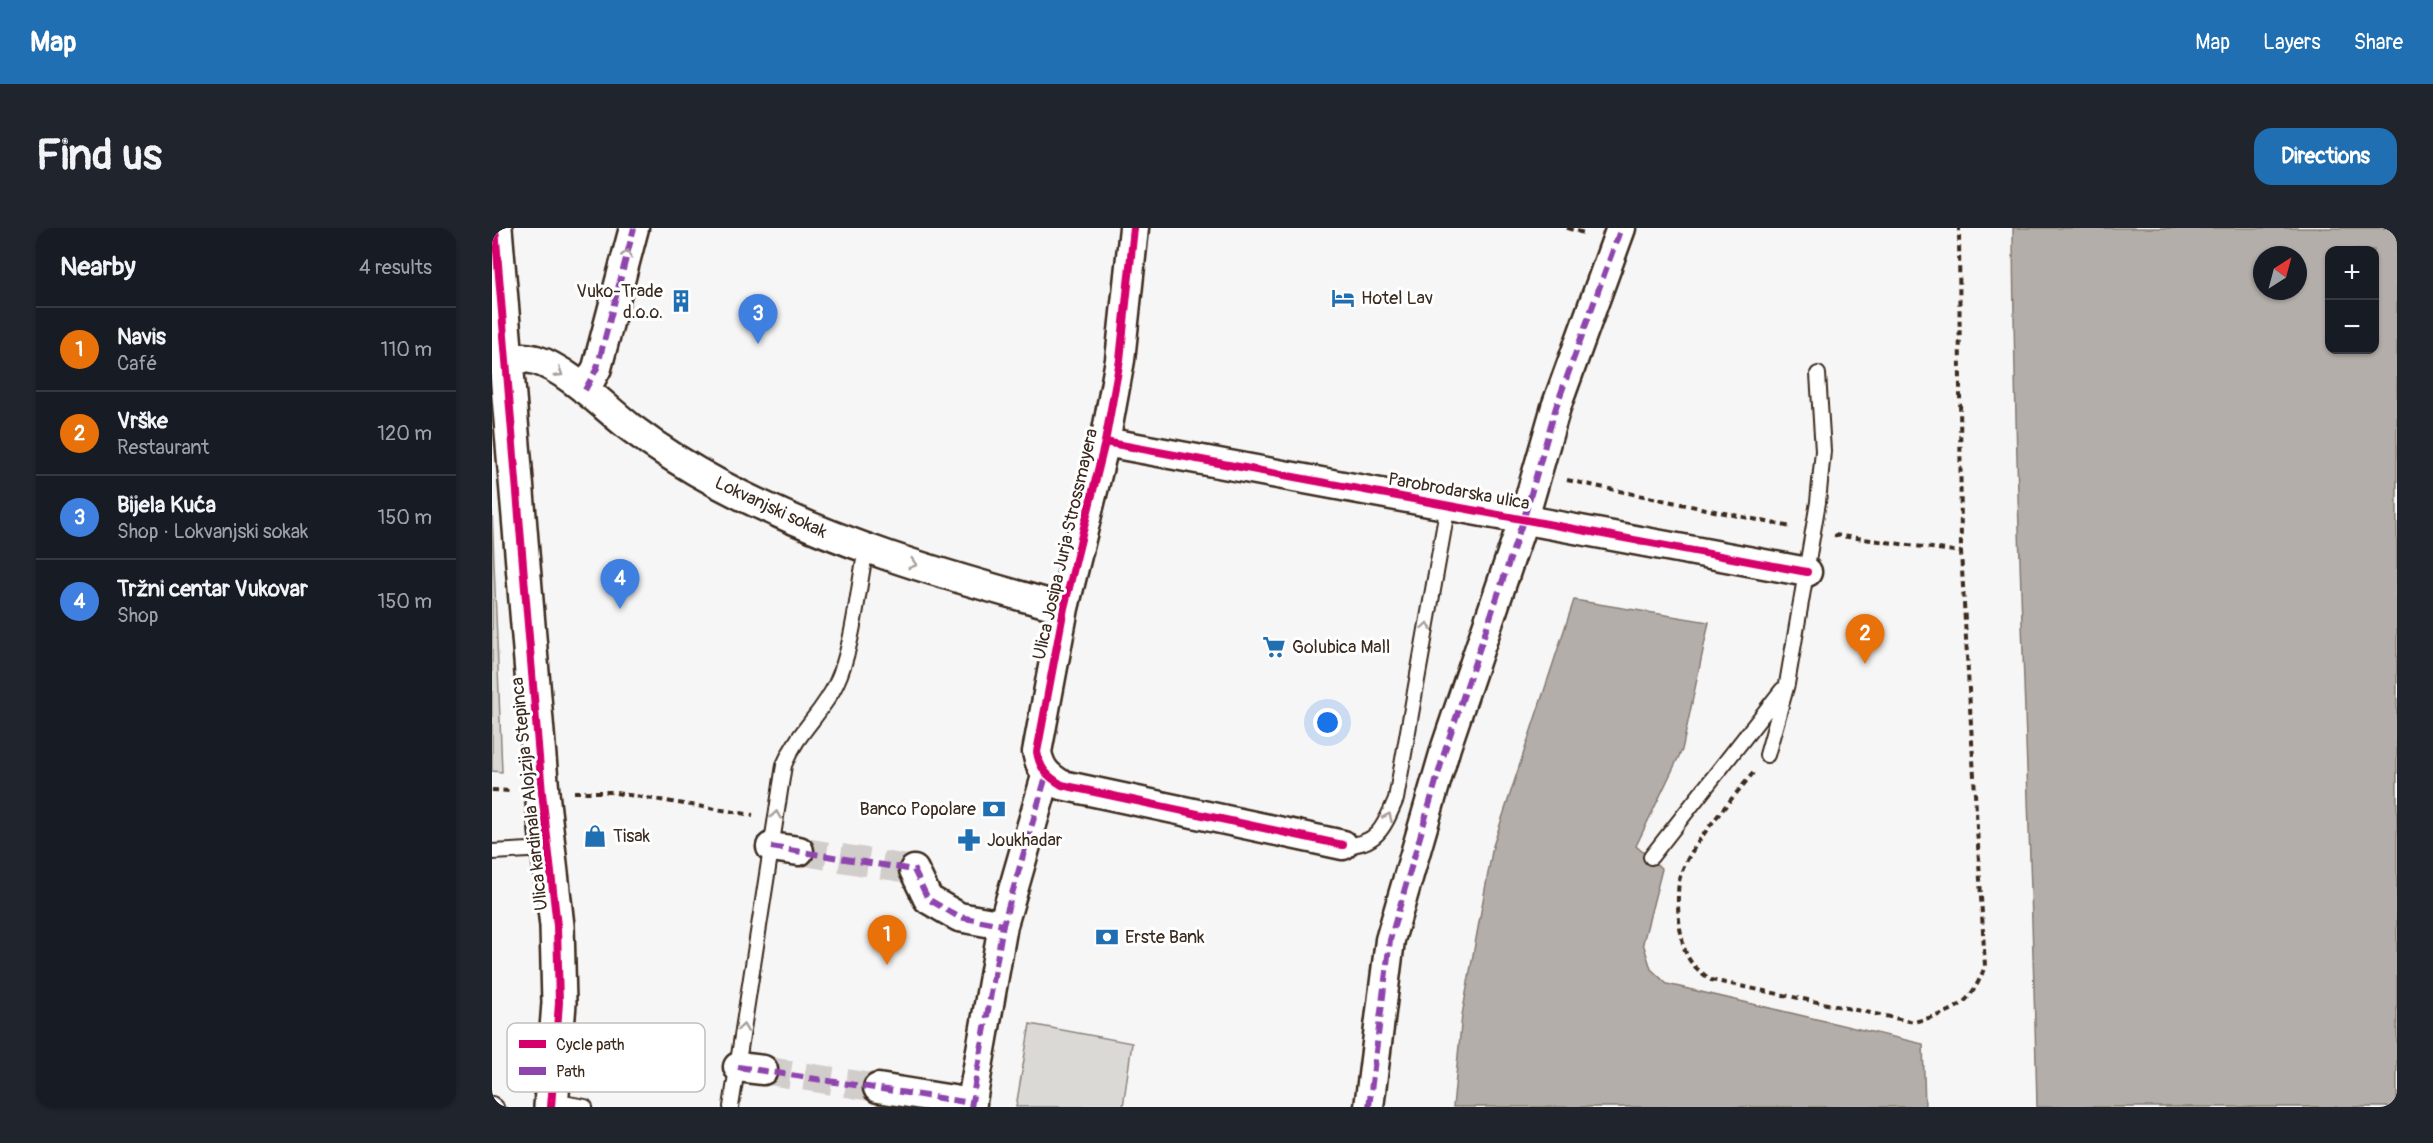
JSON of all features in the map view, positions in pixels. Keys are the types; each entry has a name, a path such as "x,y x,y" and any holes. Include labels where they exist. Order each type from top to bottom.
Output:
{"main road":[{"name":"Ulica kardinala Alojzija Stepinca","path":"494,245 496,312 504,357 548,849 557,926 557,1023"}],"street":[{"path":"585,390 597,368 634,228"},
{"name":"Ulica Josipa Jurja Strossmayera","path":"1047,776 1039,764 1037,752 1064,608 1105,442 1120,360 1134,228"},
{"path":"1369,1107 1390,940 1446,747 1524,518 1556,407 1621,228"},
{"name":"Lokvanjski sokak","path":"504,357 536,360 585,390 658,448 719,484 866,549 1064,608"},
{"name":"Parobrodarska ulica","path":"1105,442 1807,572"},
{"path":"878,1089 971,1105 1003,925 1047,776 1062,785 1343,845"},
{"path":"771,847 799,851"},
{"path":"914,870 928,899 959,917 1003,925"}],"lane":[{"path":"1767,755 1787,684 1813,532 1823,451 1818,374"},
{"path":"1343,845 1359,846 1371,839 1384,826 1396,799 1448,505"},
{"path":"731,1107 750,1068 771,847 784,765 792,744 836,686 843,667 866,549"},
{"path":"1651,857 1787,684"},
{"path":"492,852 548,849"},
{"path":"492,1104 496,1107"},
{"path":"551,1104 585,1107"}],"path":[{"path":"1767,755 1689,857 1679,881 1679,922 1684,955 1692,966 1711,980 1914,1022 1943,1014 1963,1002 1976,990 1985,966 1960,552 1959,228"},
{"path":"1536,473 1813,532 1960,552"},
{"path":"610,792 775,818"}],"shaded area":[{"path":"2013,228 2397,228 2397,1107 2037,1107 2020,558"},
{"path":"492,510 502,772 492,771"},
{"path":"1574,600 1709,622 1682,750 1636,846 1662,869 1643,943 1651,969 1667,984 1923,1044 1925,1107 1453,1107 1462,1015 1493,846"},
{"path":"1030,1024 1132,1043 1123,1107 1016,1107"}],"tunnel":[{"path":"799,851 914,870"},
{"path":"763,1070 878,1088"}],"marked path":[{"path":"585,390 597,368 634,228"},
{"path":"1369,1107 1390,940 1446,747 1524,518 1556,407 1621,228"},
{"path":"971,1107 1003,925 1046,776"},
{"path":"771,847 914,870 928,899 959,917 1003,925"},
{"path":"738,1067 972,1103"}],"cycle path":[{"path":"495,228 542,793 557,926 557,1023"},
{"path":"1134,228 1120,360 1105,442 1064,608 1037,752 1038,758 1045,772 1062,785 1343,845"},
{"path":"1105,442 1807,572"},
{"path":"551,1107 552,1092"}],"place":[{"name":"Hotel Lav","path":"1343,298"},
{"name":"Vuko-Trade d.o.o.","path":"681,301"},
{"name":"Bijela Kuća","path":"758,344"},
{"name":"Tržni centar Vukovar","path":"620,609"},
{"name":"Golubica Mall","path":"1274,647"},
{"name":"Vrške","path":"1865,664"},
{"name":"Banco Popolare","path":"994,809"},
{"name":"Tisak","path":"595,836"},
{"name":"Joukhadar","path":"969,840"},
{"name":"Erste Bank","path":"1107,937"},
{"name":"Navis","path":"887,965"}]}
